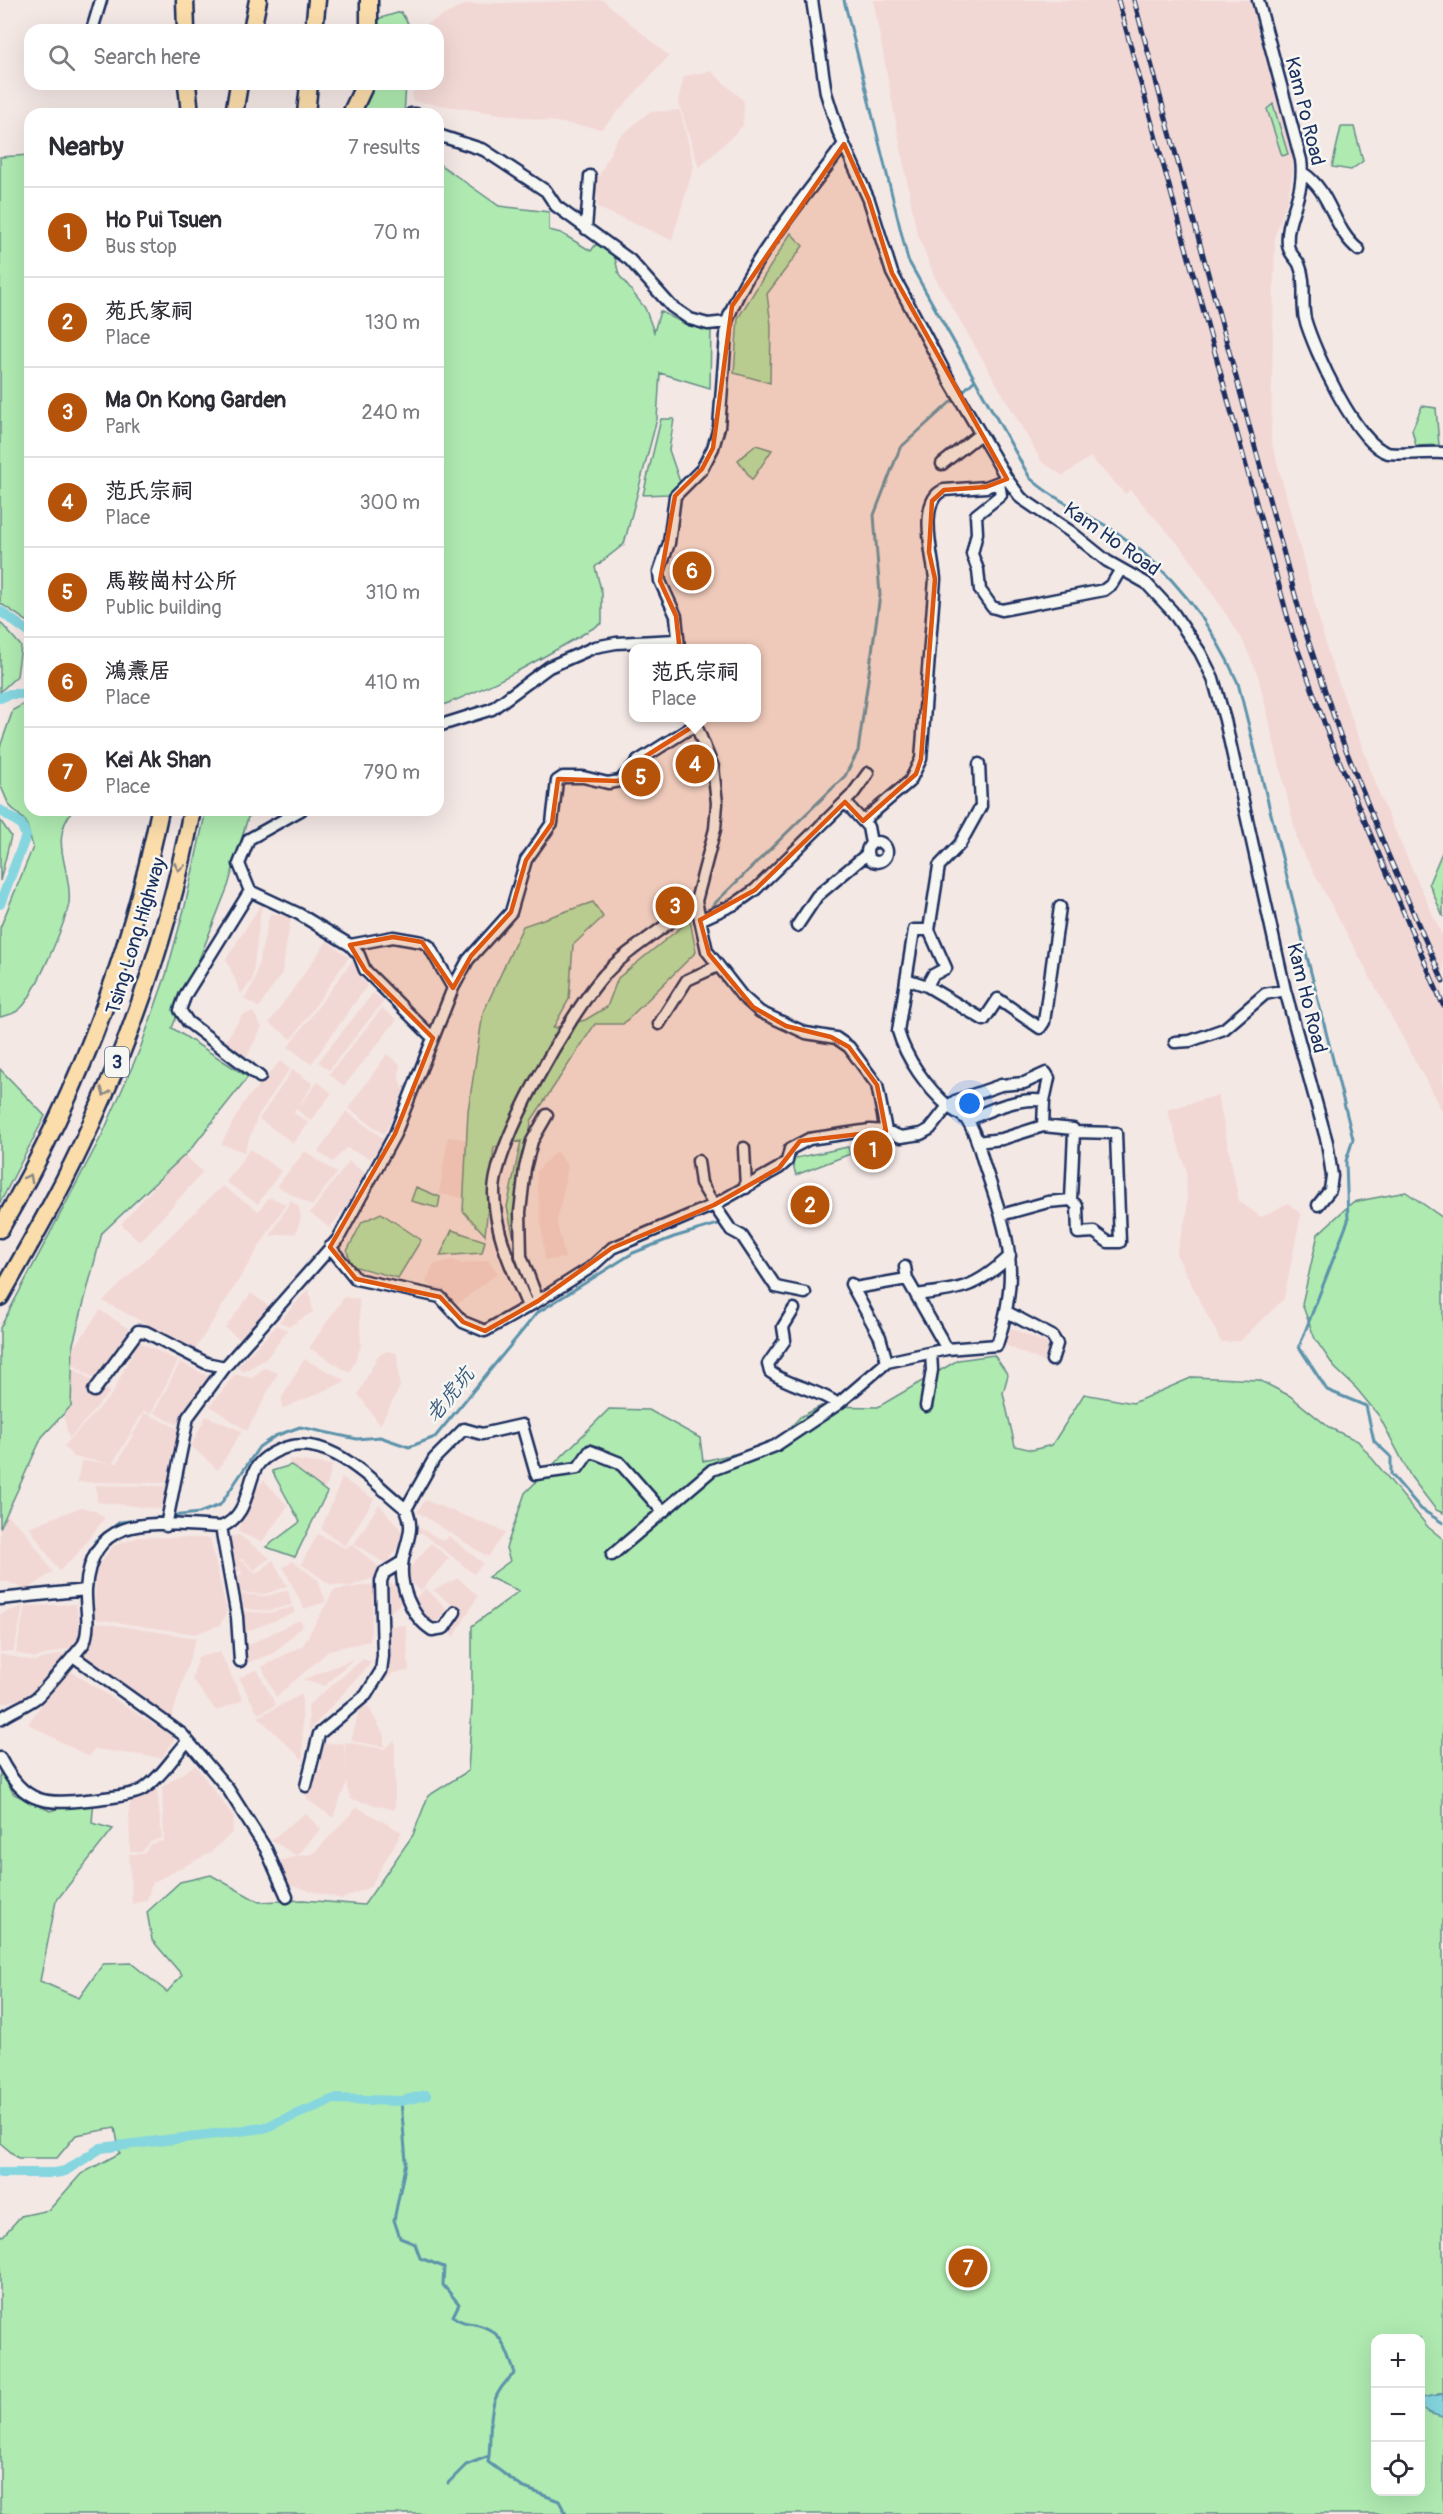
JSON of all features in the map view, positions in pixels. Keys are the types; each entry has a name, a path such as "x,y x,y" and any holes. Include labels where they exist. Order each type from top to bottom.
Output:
{"highway":[{"path":"185,0 186,24"},
{"path":"253,24 258,0"},
{"path":"314,24 316,0"},
{"path":"369,0 369,24"},
{"path":"188,90 190,108"},
{"path":"235,108 238,90"},
{"path":"307,108 308,90"},
{"path":"354,108 362,90"},
{"name":"Tsing Long Highway","path":"0,1229 59,1118 95,1033 129,934 158,816"},
{"name":"Tsing Long Highway","path":"0,1298 88,1130 123,1048 149,976 172,896 191,816"}],"street":[{"path":"94,24 101,0"},
{"name":"Kam Ho Road","path":"812,0 826,93 844,144 866,190 892,273 980,434 1003,481 1021,498 1156,592 1184,627 1213,678 1226,720 1285,990 1330,1162 1330,1190 1318,1205"},
{"name":"Kam Po Road","path":"1258,0 1303,173 1288,247 1299,263 1304,284 1305,317 1341,404 1373,445 1389,453 1443,453"},
{"path":"444,137 484,150 546,191 556,206 630,260 671,306 690,320 708,324 727,322"},
{"path":"444,724 492,709 549,667 595,647 616,643 678,644 676,616 660,580 659,572 669,543 675,496 702,469 713,448 719,427 727,322 743,286 844,144"},
{"path":"1303,173 1322,189 1345,239 1359,250"},
{"path":"586,230 590,176"},
{"path":"942,464 980,434"},
{"path":"863,820 910,781 921,759 935,579 929,552 932,501 937,493 944,490 986,487 1003,481 1002,495 976,515 977,533 972,554 978,570 980,590 992,607 1002,610 1104,590 1112,584 1121,569"},
{"path":"166,1523 188,1417 225,1367 338,1239 394,1134 453,987 471,956 511,912 526,860 552,823 558,779 583,777 611,783 620,781 638,760 693,722"},
{"path":"694,722 713,767 717,807 715,829 696,901 707,951 747,1001 766,1016 806,1033 836,1038 849,1047 877,1085 886,1131"},
{"path":"927,986 933,975 946,968 929,930 939,866 960,844 981,806 979,764"},
{"path":"700,920 735,904 755,890 845,802 868,773"},
{"path":"797,926 822,892 867,854 871,843 868,827 845,802"},
{"path":"290,816 249,839 239,864 250,891 299,914 350,945 359,955 365,970 433,1038"},
{"path":"867,854 876,862 886,855 883,844 871,843"},
{"path":"250,891 186,994 180,1010 188,1022 260,1077"},
{"path":"533,1304 496,1226 494,1191 499,1160 558,1042 604,975 634,948 671,924 696,901"},
{"path":"906,980 927,986 984,1020 998,999 1040,1028 1044,1022 1060,907"},
{"path":"612,1555 712,1470 775,1446 838,1404 887,1362 947,1349 997,1345 1007,1312 1010,1256 1002,1215 977,1142 967,1121 948,1106 917,1070 901,1043 897,1024 914,930 929,930"},
{"path":"350,945 393,938 422,942 429,946 453,987"},
{"path":"659,1024 687,980 718,966"},
{"path":"1174,1042 1190,1041 1224,1029 1265,994 1285,990"},
{"path":"330,1247 356,1279 440,1297 463,1322 485,1331 590,1268 612,1248 714,1205 746,1188 784,1165 790,1149 800,1142 870,1130 886,1131 901,1137 926,1132 948,1106 1001,1085 1024,1083 1046,1073 1049,1078 1042,1126"},
{"path":"967,1121 979,1114 1033,1099 1044,1101"},
{"path":"533,1304 521,1256 520,1212 525,1168 532,1141 547,1115"},
{"path":"977,1142 1002,1139 1042,1126 1073,1129 1074,1132 1116,1133 1120,1242 1108,1242 1094,1232 1078,1233 1077,1206 1071,1200 1074,1132"},
{"path":"744,1148 746,1188"},
{"path":"698,1161 701,1184 731,1230 742,1236 776,1287 805,1293"},
{"path":"1002,1215 1048,1202 1071,1200"},
{"path":"916,1295 966,1287 982,1280 1010,1256"},
{"path":"905,1267 907,1279 947,1349"},
{"path":"887,1362 880,1337 853,1286 907,1279"},
{"path":"794,1309 783,1327 785,1340 768,1364 768,1368 789,1385 823,1395 838,1404"},
{"path":"1007,1312 1052,1336 1057,1344 1052,1360"},
{"path":"94,1391 138,1331 146,1332 206,1363 225,1367"},
{"path":"926,1406 932,1370 931,1353"},
{"path":"406,1509 434,1459 464,1429 482,1434 522,1425 536,1474 578,1468 590,1451 620,1463 663,1512"},
{"path":"0,1719 34,1699 83,1645 87,1629 87,1571 97,1547 115,1532 130,1525 166,1523 221,1527 231,1523 240,1514 256,1467 271,1453 291,1445 316,1445 340,1457 406,1509 411,1520 411,1532 402,1562 404,1584 417,1618 428,1628 436,1631 444,1628 455,1612"},
{"path":"221,1527 237,1617 240,1661"},
{"path":"306,1786 319,1734 366,1695 381,1671 383,1656 381,1581 384,1573 402,1562"},
{"path":"0,1599 86,1590"},
{"path":"73,1656 170,1724 187,1742 228,1789 266,1849 287,1897"},
{"path":"0,1758 25,1791 41,1801 58,1803 107,1798 144,1789 187,1742"}],"highlighted area":[{"path":"844,144 869,200 892,273 1007,479 986,487 944,490 932,501 929,552 935,579 921,759 916,774 863,821 845,802 755,890 700,920 709,954 753,1007 786,1026 831,1037 849,1047 877,1085 886,1131 800,1141 779,1168 714,1205 612,1248 538,1301 485,1331 463,1322 440,1297 356,1279 330,1247 395,1134 433,1038 365,970 350,945 393,937 422,942 453,988 471,956 511,912 526,860 552,823 558,779 618,781 638,761 695,725 683,680 676,616 660,581 675,496 702,469 713,448 732,306"}],"shaded area":[{"path":"603,0 669,56 602,129 412,101 413,90 444,90 444,24 426,24 466,4"},
{"path":"873,0 1250,0 1292,151 1293,171 1288,198 1275,236 1271,439 1329,656 1384,806 1443,937 1443,1113 1298,843 1258,676 1242,639 1185,552 1130,490 1125,494 1090,457 1063,476 1042,462 934,276 916,230"},
{"path":"711,71 744,101 743,126 699,168 678,100 684,76"},
{"path":"680,110 694,166 672,240 598,208 595,184 617,139 649,112"},
{"path":"262,903 252,981 241,994 226,959"},
{"path":"270,913 291,917 282,973 259,1008 244,999 254,982"},
{"path":"327,941 349,957 292,1039 269,1023"},
{"path":"352,961 367,986 311,1064 288,1047"},
{"path":"373,993 384,1001 329,1070 318,1062"},
{"path":"382,1008 397,1020 344,1086 329,1074"},
{"path":"253,1012 262,1027 245,1060 223,1045 242,1015"},
{"path":"387,1054 400,1064 399,1079 406,1092 384,1134 348,1108"},
{"path":"280,1061 290,1069 259,1114 244,1152 221,1144 244,1102"},
{"path":"293,1069 313,1084 298,1107 318,1082 332,1093 311,1121 296,1109 294,1113 309,1123 293,1143 259,1119"},
{"path":"1218,1095 1239,1201 1261,1217 1288,1203 1301,1214 1284,1299 1240,1341 1221,1342 1176,1254 1187,1212 1186,1169 1167,1110"},
{"path":"346,1111 384,1139 383,1147 370,1158 346,1148 333,1162 318,1152"},
{"path":"448,1137 480,1142 471,1199 439,1194"},
{"path":"250,1149 281,1171 258,1204 226,1182"},
{"path":"305,1151 337,1173 312,1206 277,1186"},
{"path":"556,1151 568,1166 557,1223 565,1258 545,1260 536,1172"},
{"path":"183,1154 203,1172 140,1242 121,1224"},
{"path":"349,1161 369,1176 330,1228 310,1213"},
{"path":"222,1186 259,1211 269,1197 286,1204 195,1350 103,1301"},
{"path":"291,1200 299,1207 301,1218 296,1233 270,1236"},
{"path":"452,1260 462,1264 488,1260 498,1273 458,1304 426,1283 433,1265"},
{"path":"309,1288 313,1312 290,1326 279,1322"},
{"path":"251,1293 270,1307 244,1342 225,1328"},
{"path":"344,1297 359,1299 361,1346 350,1373 309,1348"},
{"path":"100,1310 129,1329 95,1379 66,1360"},
{"path":"277,1325 288,1330 266,1359 243,1372 237,1367"},
{"path":"1011,1328 1055,1347 1048,1364 1003,1344"},
{"path":"138,1341 178,1361 151,1414 144,1411 113,1463 117,1463 145,1413 182,1430 170,1460 171,1478 164,1483 77,1482 81,1461 111,1463 73,1457 64,1446 112,1394"},
{"path":"387,1351 397,1353 400,1387 380,1425 358,1394 378,1355"},
{"path":"48,1352 110,1392 69,1439"},
{"path":"304,1359 347,1381 282,1409 282,1397"},
{"path":"180,1362 208,1376 182,1427 154,1413"},
{"path":"264,1368 278,1373 247,1431 210,1406 235,1374 252,1378"},
{"path":"206,1416 242,1431 218,1470 191,1446"},
{"path":"289,1459 332,1465 328,1484 313,1502 289,1481"},
{"path":"342,1478 374,1499 345,1546 321,1529"},
{"path":"264,1480 288,1506 262,1542 238,1532 251,1494"},
{"path":"96,1485 165,1486 168,1494 161,1509 97,1502"},
{"path":"425,1500 506,1532 488,1557 417,1512"},
{"path":"379,1504 406,1536 386,1564 354,1544"},
{"path":"81,1507 96,1511 105,1518 74,1558 59,1571 29,1527"},
{"path":"0,1509 26,1532 53,1572 27,1590 8,1582 0,1582"},
{"path":"418,1527 444,1541 449,1536 483,1563 474,1574 422,1533 416,1533"},
{"path":"318,1534 345,1548 351,1544 382,1569 375,1578 350,1586 331,1585 301,1564"},
{"path":"239,1535 270,1558 254,1570 243,1559 238,1561 243,1561 256,1574 273,1560 287,1586 266,1594 237,1593 232,1577 242,1574 239,1564 240,1571 226,1577 223,1550 228,1537"},
{"path":"138,1537 210,1538 227,1612 220,1625 195,1634 94,1619 96,1569 113,1546"},
{"path":"431,1543 449,1558 421,1591 403,1576"},
{"path":"293,1561 318,1580 326,1602 304,1609 283,1567"},
{"path":"458,1578 478,1596 454,1637 447,1631 458,1610 433,1590"},
{"path":"388,1583 400,1587 401,1603 382,1619"},
{"path":"375,1584 370,1641 330,1650 276,1697 262,1667 303,1645 334,1590"},
{"path":"426,1588 447,1609 433,1628 411,1602"},
{"path":"288,1590 292,1605 268,1611 240,1608 238,1594 267,1596"},
{"path":"76,1604 81,1636 76,1646 35,1658 16,1653 25,1606"},
{"path":"23,1606 14,1651 0,1652 0,1614"},
{"path":"293,1607 295,1613 245,1632 241,1611 268,1613"},
{"path":"299,1620 304,1625 273,1654 246,1663 244,1647"},
{"path":"95,1622 196,1638 171,1720 84,1657"},
{"path":"406,1625 409,1671 393,1673 370,1695 385,1666 384,1626"},
{"path":"73,1650 29,1697 0,1704 0,1654 35,1661"},
{"path":"220,1652 243,1700 216,1711 192,1679 198,1657"},
{"path":"353,1659 325,1686 302,1680"},
{"path":"363,1659 372,1662 309,1731 308,1705"},
{"path":"66,1668 175,1738 162,1758 94,1749 89,1757 28,1724"},
{"path":"257,1669 276,1705 258,1714 239,1678"},
{"path":"302,1694 303,1760 258,1717"},
{"path":"360,1706 368,1706 384,1735 384,1747 351,1741"},
{"path":"395,1740 395,1810 351,1799 347,1789 345,1742 384,1749"},
{"path":"344,1743 347,1781 333,1818 308,1800 305,1793 314,1771 321,1769 320,1744"},
{"path":"195,1765 234,1817 232,1833 210,1853 152,1883 147,1900 132,1904 129,1854 144,1854 151,1844 164,1841 162,1787"},
{"path":"157,1790 162,1838 150,1842 142,1852 130,1852 129,1807 134,1796"},
{"path":"357,1807 402,1832 370,1887 342,1899 288,1885 279,1861 313,1854"},
{"path":"305,1813 321,1829 297,1856 271,1840"}],"green space":[{"path":"401,12 408,24 377,24 377,19"},
{"path":"368,90 406,90 404,108 361,108"},
{"path":"1273,104 1288,154 1282,156 1267,109"},
{"path":"1341,127 1354,127 1363,161 1351,170 1332,167"},
{"path":"24,155 24,619 0,603 0,157"},
{"path":"444,167 499,206 549,212 549,230 561,233 591,251 596,244 614,254 619,275 645,308 654,332 660,311 683,323 711,330 710,388 660,373 657,419 624,544 595,567 602,593 602,623 542,658 444,705"},
{"path":"791,233 803,246 767,294 771,325 770,383 734,373 738,318"},
{"path":"1422,406 1436,408 1439,445 1416,446 1412,430"},
{"path":"661,419 674,419 669,450 681,485 668,494 643,495"},
{"path":"756,445 772,450 752,480 738,460"},
{"path":"0,622 21,646 17,676 0,692"},
{"path":"24,704 24,816 70,816 62,833 61,845 68,879 69,903 49,958 27,1001 16,1011 0,1017 0,928 33,847 26,822 9,805 0,784 0,747 13,710"},
{"path":"205,816 250,816 228,886 172,1028 248,1077 190,1150 102,1233 73,1344 71,1406 42,1437 0,1528 0,1328 103,1133 140,1049 166,975 185,906"},
{"path":"0,820 11,836 0,881"},
{"path":"1443,850 1443,917 1429,883"},
{"path":"678,891 690,903 670,920 660,908"},
{"path":"593,902 603,917 573,945 569,999 553,1028 585,1020 607,1007 618,978 690,920 696,952 623,1024 595,1024 531,1121 517,1253 507,1207 521,1141 494,1147 485,1235 463,1211 468,1111 483,1013 523,926"},
{"path":"0,1069 45,1116 0,1203"},
{"path":"848,1147 850,1154 796,1175 791,1159"},
{"path":"416,1187 440,1197 438,1208 411,1201"},
{"path":"1406,1192 1443,1218 1443,1513 1436,1510 1411,1477 1379,1416 1356,1388 1335,1368 1315,1339 1302,1304 1318,1234 1353,1202"},
{"path":"381,1213 421,1240 398,1278 352,1266 347,1251 362,1222"},
{"path":"452,1230 485,1241 482,1253 440,1256"},
{"path":"994,1355 1008,1375 1003,1393 1015,1446 1032,1450 1052,1445 1084,1394 1133,1403 1193,1377 1259,1380 1290,1396 1330,1428 1358,1441 1428,1527 1443,1539 1443,2394 1438,2394 1429,2413 1443,2417 1443,2514 0,2514 0,2235 3,2236 21,2216 49,2210 81,2174 120,2153 115,2128 76,2135 57,2158 18,2158 0,2143 0,1771 14,1794 50,1811 94,1798 92,1823 113,1829 56,1901 40,1981 79,1998 103,1964 131,1963 167,1992 182,1975 152,1940 147,1912 180,1882 211,1875 259,1902 303,1900 364,1905 413,1835 428,1796 468,1771 472,1706 472,1626 519,1591 488,1577 510,1561 506,1548 525,1493 609,1409 649,1410 700,1438 703,1461 774,1445 800,1417 821,1406 878,1407 958,1360"},
{"path":"291,1465 327,1492 295,1557 266,1547 300,1522 272,1471"}],"water":[{"path":"1443,2394 1443,2417 1425,2409 1425,2397"}],"waterway":[{"path":"844,0 908,260 1030,478 1062,501 1119,534 1157,565 1174,582 1203,620 1228,661 1238,683 1353,1139 1346,1161 1348,1221 1299,1347 1327,1390 1366,1406 1374,1441 1391,1457 1391,1474 1421,1509 1443,1523"},
{"path":"960,394 975,380"},
{"path":"712,906 845,776 858,751 880,595 874,515 900,448 955,398"},
{"path":"0,611 24,629"},
{"path":"0,698 10,694 24,694"},
{"path":"0,810 21,824 26,836 0,904"},
{"name":"老虎坑","path":"95,1541 120,1522 199,1513 220,1505 259,1447 275,1436 300,1427 357,1439 380,1437 409,1447 435,1437 537,1313 633,1253 674,1237 721,1223"},
{"path":"0,2173 55,2173 65,2171 101,2148 264,2128 334,2099 401,2101 426,2095"},
{"path":"401,2101 406,2162 394,2220 400,2238 415,2244 420,2258 444,2267 443,2285 459,2304 453,2316 463,2322 485,2327 498,2336 506,2348 515,2373 505,2382 494,2401 489,2456 466,2465 448,2483"},
{"path":"489,2456 488,2462 522,2487 559,2501 566,2514"}],"railway":[{"path":"1118,0 1292,633 1330,739 1443,1005"},
{"path":"1134,0 1304,628 1340,735 1387,852 1443,981"}],"place":[{"name":"鴻燾居","path":"692,571"},
{"name":"范氏宗祠","path":"695,764"},
{"name":"馬鞍崗村公所","path":"641,777"},
{"name":"Ma On Kong Garden","path":"675,906"},
{"name":"Ho Pui Tsuen","path":"873,1150"},
{"name":"苑氏家祠","path":"810,1205"},
{"name":"Kei Ak Shan","path":"968,2268"}]}
